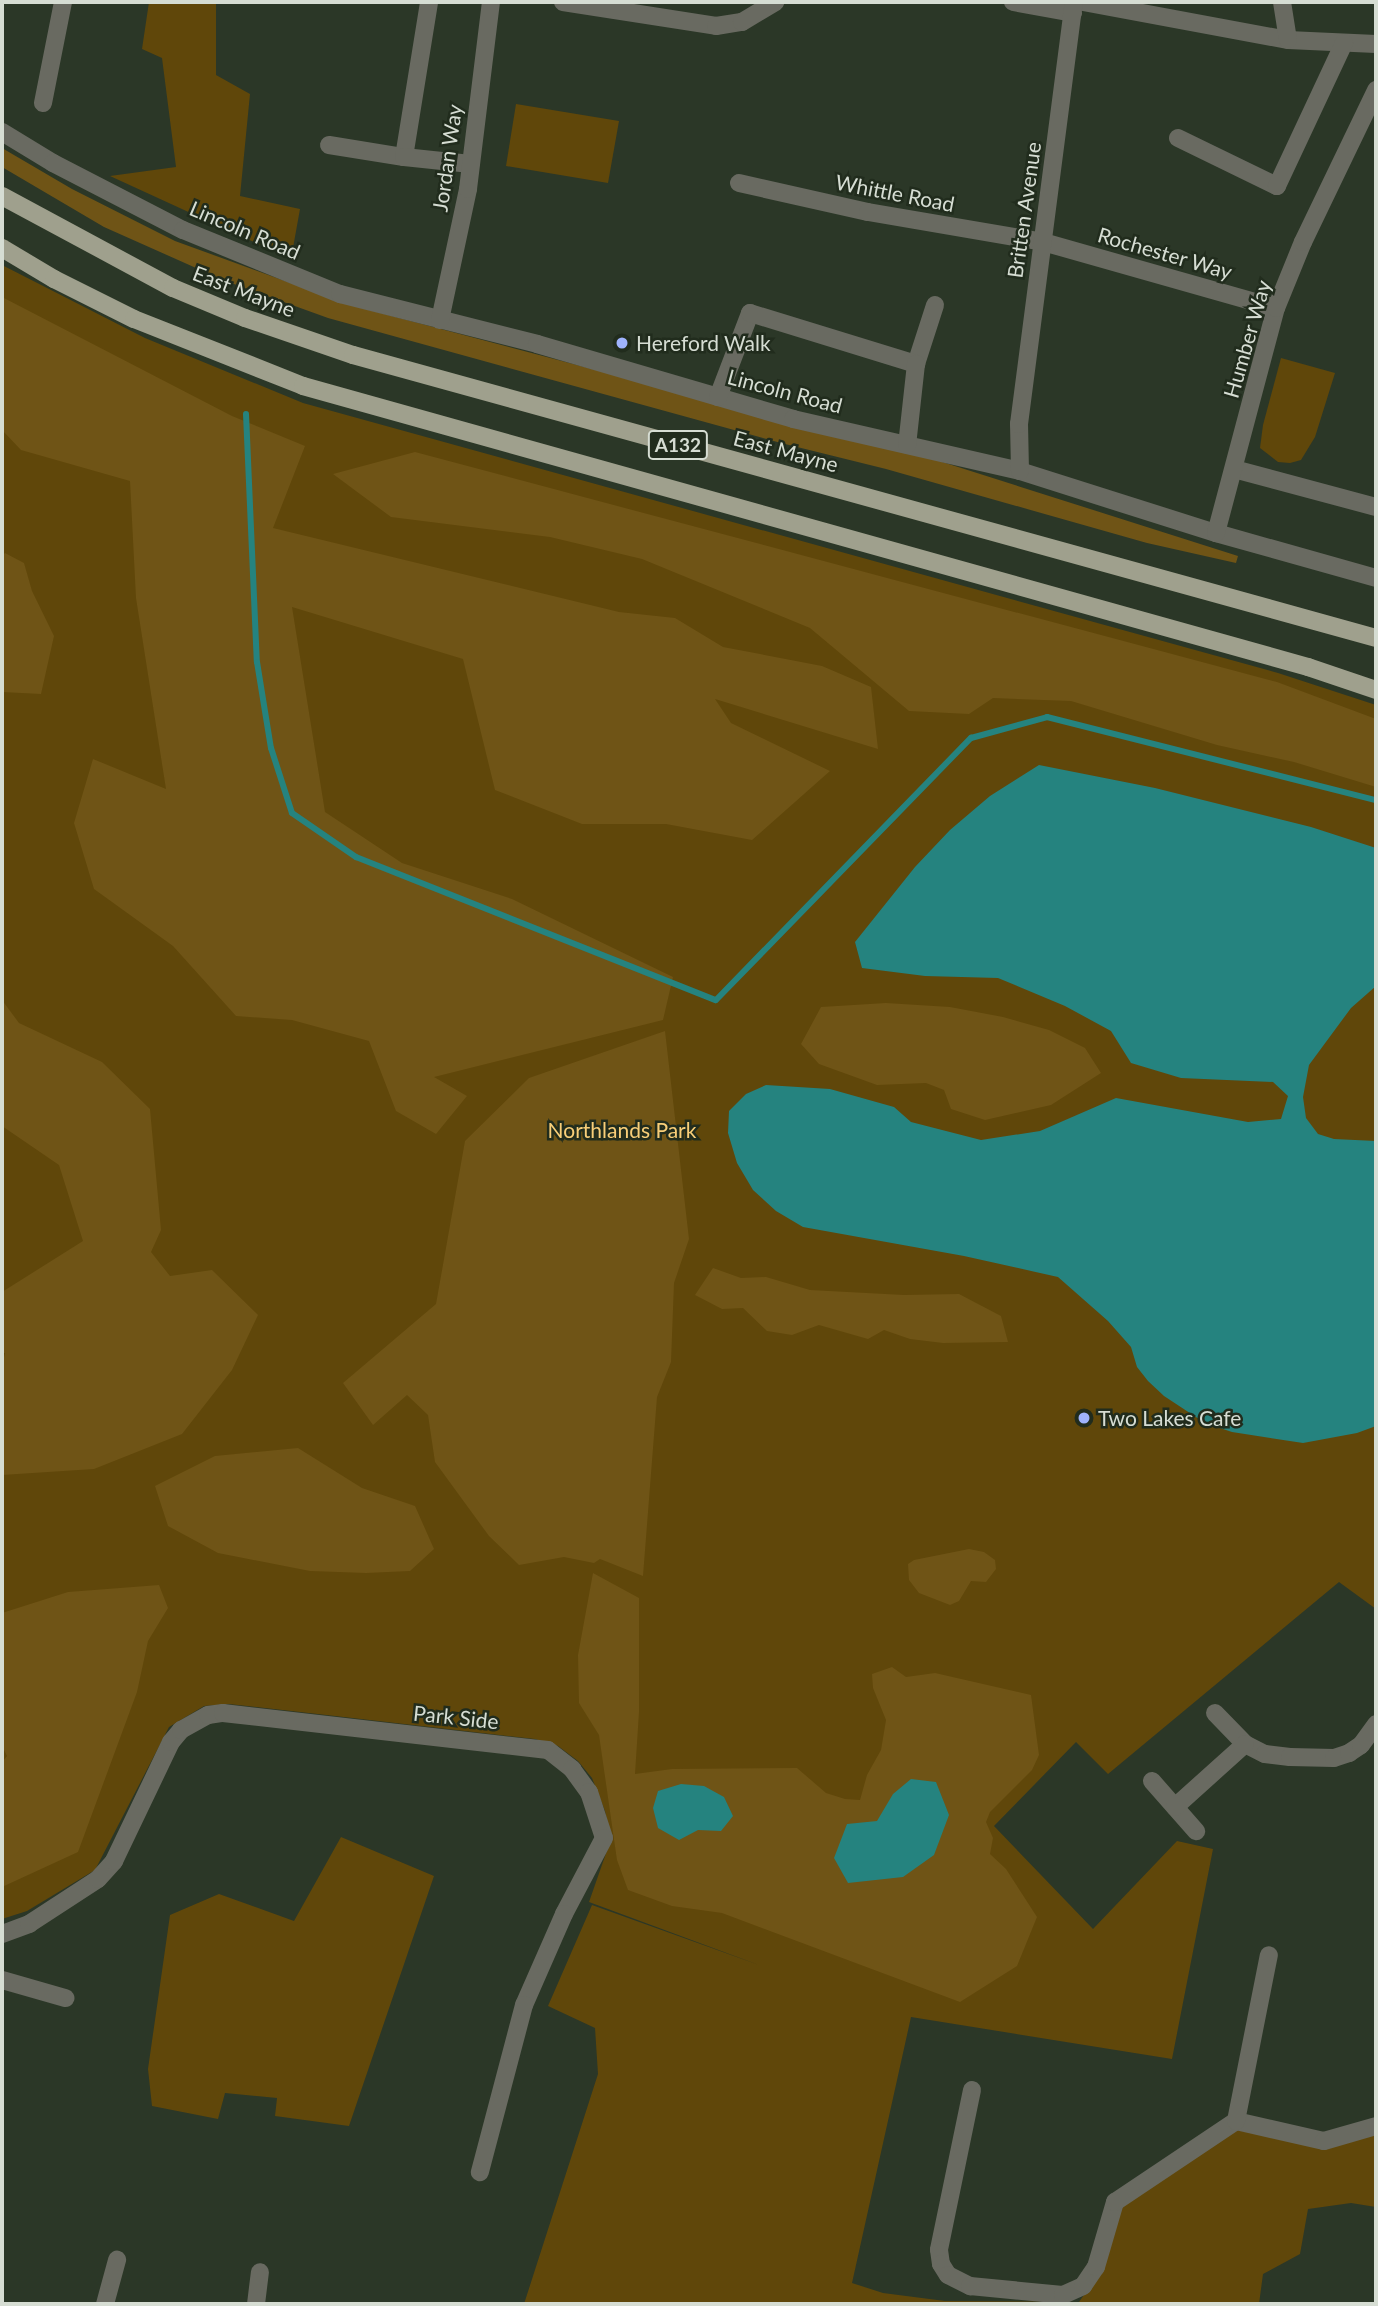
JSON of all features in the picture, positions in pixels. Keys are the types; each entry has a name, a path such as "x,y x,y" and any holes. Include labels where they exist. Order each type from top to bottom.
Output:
{"main road":[{"name":"East Mayne","path":"2,196 173,288 246,318 353,355 1376,638"},
{"name":"A132","path":"2,248 54,279 134,318 303,386 1308,667 1376,690"}],"street":[{"path":"43,103 62,2"},
{"path":"404,157 429,2"},
{"name":"Jordan Way","path":"440,320 471,164 491,2"},
{"path":"563,2 650,9 716,26 742,22 775,2"},
{"path":"1013,2 1178,10 1288,40 1376,44"},
{"path":"1282,2 1288,40"},
{"name":"Britten Avenue","path":"1020,471 1019,424 1077,5"},
{"path":"1178,138 1276,186 1344,43"},
{"name":"Humber Way","path":"1216,533 1276,308 1303,242 1376,90"},
{"name":"Lincoln Road","path":"2,132 53,163 190,233 340,294 537,344 793,419 1020,471 1216,533 1376,578"},
{"path":"329,145 471,164"},
{"name":"Whittle Road","path":"739,183 868,212 1043,242"},
{"name":"Rochester Way","path":"1043,242 1276,308"},
{"path":"907,445 916,364 934,305"},
{"path":"718,397 750,313 916,364"},
{"path":"1234,469 1376,507"},
{"name":"Park Side","path":"2,1934 29,1924 98,1879 114,1861 171,1742 181,1730 208,1715 223,1713 548,1750 572,1769 589,1792 604,1838 564,1914 524,2005 480,2172"},
{"path":"1215,1713 1245,1744 1265,1754 1334,1758 1361,1745 1376,1724"},
{"path":"1175,1807 1245,1744"},
{"path":"1152,1781 1196,1831"},
{"path":"972,2090 939,2250 941,2264 948,2275 970,2286 1063,2295 1075,2291 1083,2286 1096,2267 1115,2202 1236,2121 1269,1955"},
{"path":"2,1980 65,1998"},
{"path":"1236,2121 1324,2141 1375,2121"},
{"path":"105,2304 117,2260"},
{"path":"256,2304 260,2272"}],"green space":[{"path":"149,2 216,2 216,75 250,94 240,196 300,209 291,259 110,176 176,167 162,58 142,49"},
{"path":"516,104 619,121 608,183 506,166"},
{"path":"2,148 72,189 175,241 354,306 936,460 1238,556 1236,563 1147,543 886,469 781,443 328,318 223,280 104,227 2,167"},
{"name":"Northlands Park","path":"2,265 145,338 303,403 1278,673 1376,705 1376,1609 1339,1582 1108,1774 1076,1742 994,1826 1093,1929 1177,1841 1213,1849 1172,2059 911,2017 852,2283 883,2293 945,2301 1079,2302 1102,2269 1115,2202 1236,2121 1329,2143 1376,2130 1376,2207 1351,2203 1308,2209 1300,2254 1263,2274 1259,2304 524,2304 598,2074 595,2028 548,2006 592,1905 759,1965 589,1902 611,1839 605,1811 592,1778 578,1761 558,1746 535,1739 229,1704 204,1706 169,1727 95,1870 27,1911 2,1919"},
{"path":"2,297 232,416 305,446 273,528 619,612 675,618 723,647 822,666 871,687 878,749 715,699 731,723 830,771 752,840 666,824 582,824 495,790 463,659 292,607 325,812 402,863 512,899 673,977 663,1020 434,1077 467,1096 436,1134 396,1111 369,1041 292,1020 236,1016 173,946 94,889 74,823 93,759 166,789 136,598 130,481 21,450 2,430"},
{"path":"1281,358 1335,373 1315,437 1301,460 1290,463 1278,462 1260,448 1263,425"},
{"path":"415,452 1277,682 1376,719 1376,787 1294,762 1217,745 1071,701 993,698 969,714 909,711 810,628 642,559 550,537 391,517 333,474"},
{"path":"5,553 24,563 32,591 54,636 41,694 2,692 2,556"},
{"path":"2,1000 19,1023 102,1062 150,1109 161,1230 151,1252 170,1276 212,1270 258,1315 232,1370 182,1434 94,1469 2,1475 2,1366 5,1353 2,1353 2,1292 83,1241 59,1165 2,1126"},
{"path":"886,1003 950,1007 1003,1017 1049,1030 1085,1048 1101,1073 1051,1105 985,1120 951,1109 944,1090 926,1083 877,1085 819,1064 801,1044 821,1007"},
{"path":"665,1031 689,1239 674,1283 671,1362 657,1397 643,1576 600,1559 594,1563 564,1557 519,1565 489,1536 435,1462 428,1415 407,1395 373,1425 343,1383 436,1304 465,1141 529,1078"},
{"path":"713,1268 741,1278 766,1277 810,1290 904,1295 959,1294 1001,1316 1008,1342 943,1343 910,1339 884,1330 868,1339 819,1325 792,1335 767,1331 743,1308 722,1309 695,1295"},
{"path":"298,1448 362,1488 415,1506 434,1549 410,1571 310,1571 218,1553 168,1526 155,1486 215,1456"},
{"path":"969,1549 984,1552 995,1560 996,1569 986,1582 971,1581 959,1601 950,1605 919,1593 909,1580 908,1564 914,1560"},
{"path":"593,1573 639,1598 639,1712 635,1774 672,1769 797,1768 826,1793 860,1800 867,1775 881,1750 886,1720 873,1688 872,1674 892,1667 906,1677 935,1673 1031,1695 1039,1755 1032,1770 990,1812 986,1822 993,1838 990,1854 1006,1869 1037,1917 1017,1966 960,2002 722,1913 672,1906 628,1890 617,1860 599,1735 579,1703 578,1655"},
{"path":"159,1585 168,1608 148,1641 137,1692 78,1852 2,1887 2,1762 7,1756 2,1746 2,1613 68,1592"},
{"path":"341,1837 434,1876 349,2126 275,2116 277,2098 225,2093 218,2119 152,2106 148,2069 170,1915 219,1894 294,1921"}],"water":[{"path":"1039,765 1155,788 1311,827 1376,848 1376,986 1351,1008 1309,1065 1303,1097 1306,1118 1318,1134 1334,1139 1376,1141 1376,1426 1357,1433 1303,1443 1232,1432 1205,1423 1164,1396 1148,1381 1137,1367 1131,1347 1108,1321 1058,1277 964,1256 803,1227 776,1211 753,1190 737,1163 728,1133 729,1111 746,1094 766,1085 830,1089 894,1107 911,1122 981,1140 1040,1131 1116,1098 1248,1122 1281,1119 1288,1096 1273,1082 1181,1078 1131,1063 1111,1031 1065,1006 998,978 925,976 862,968 855,942 915,867 950,830 990,796"},
{"path":"911,1779 936,1782 949,1815 934,1855 903,1877 848,1883 834,1858 847,1824 877,1821 893,1794"},
{"path":"681,1784 704,1786 724,1797 733,1816 721,1831 698,1830 679,1840 658,1828 653,1808 658,1791"}],"waterway":[{"path":"246,414 257,662 271,748 292,813 356,857 716,1000 971,738 1047,717 1376,800"}],"place":[{"name":"Hereford Walk","path":"622,343"},
{"name":"Two Lakes Cafe","path":"1084,1418"}]}
